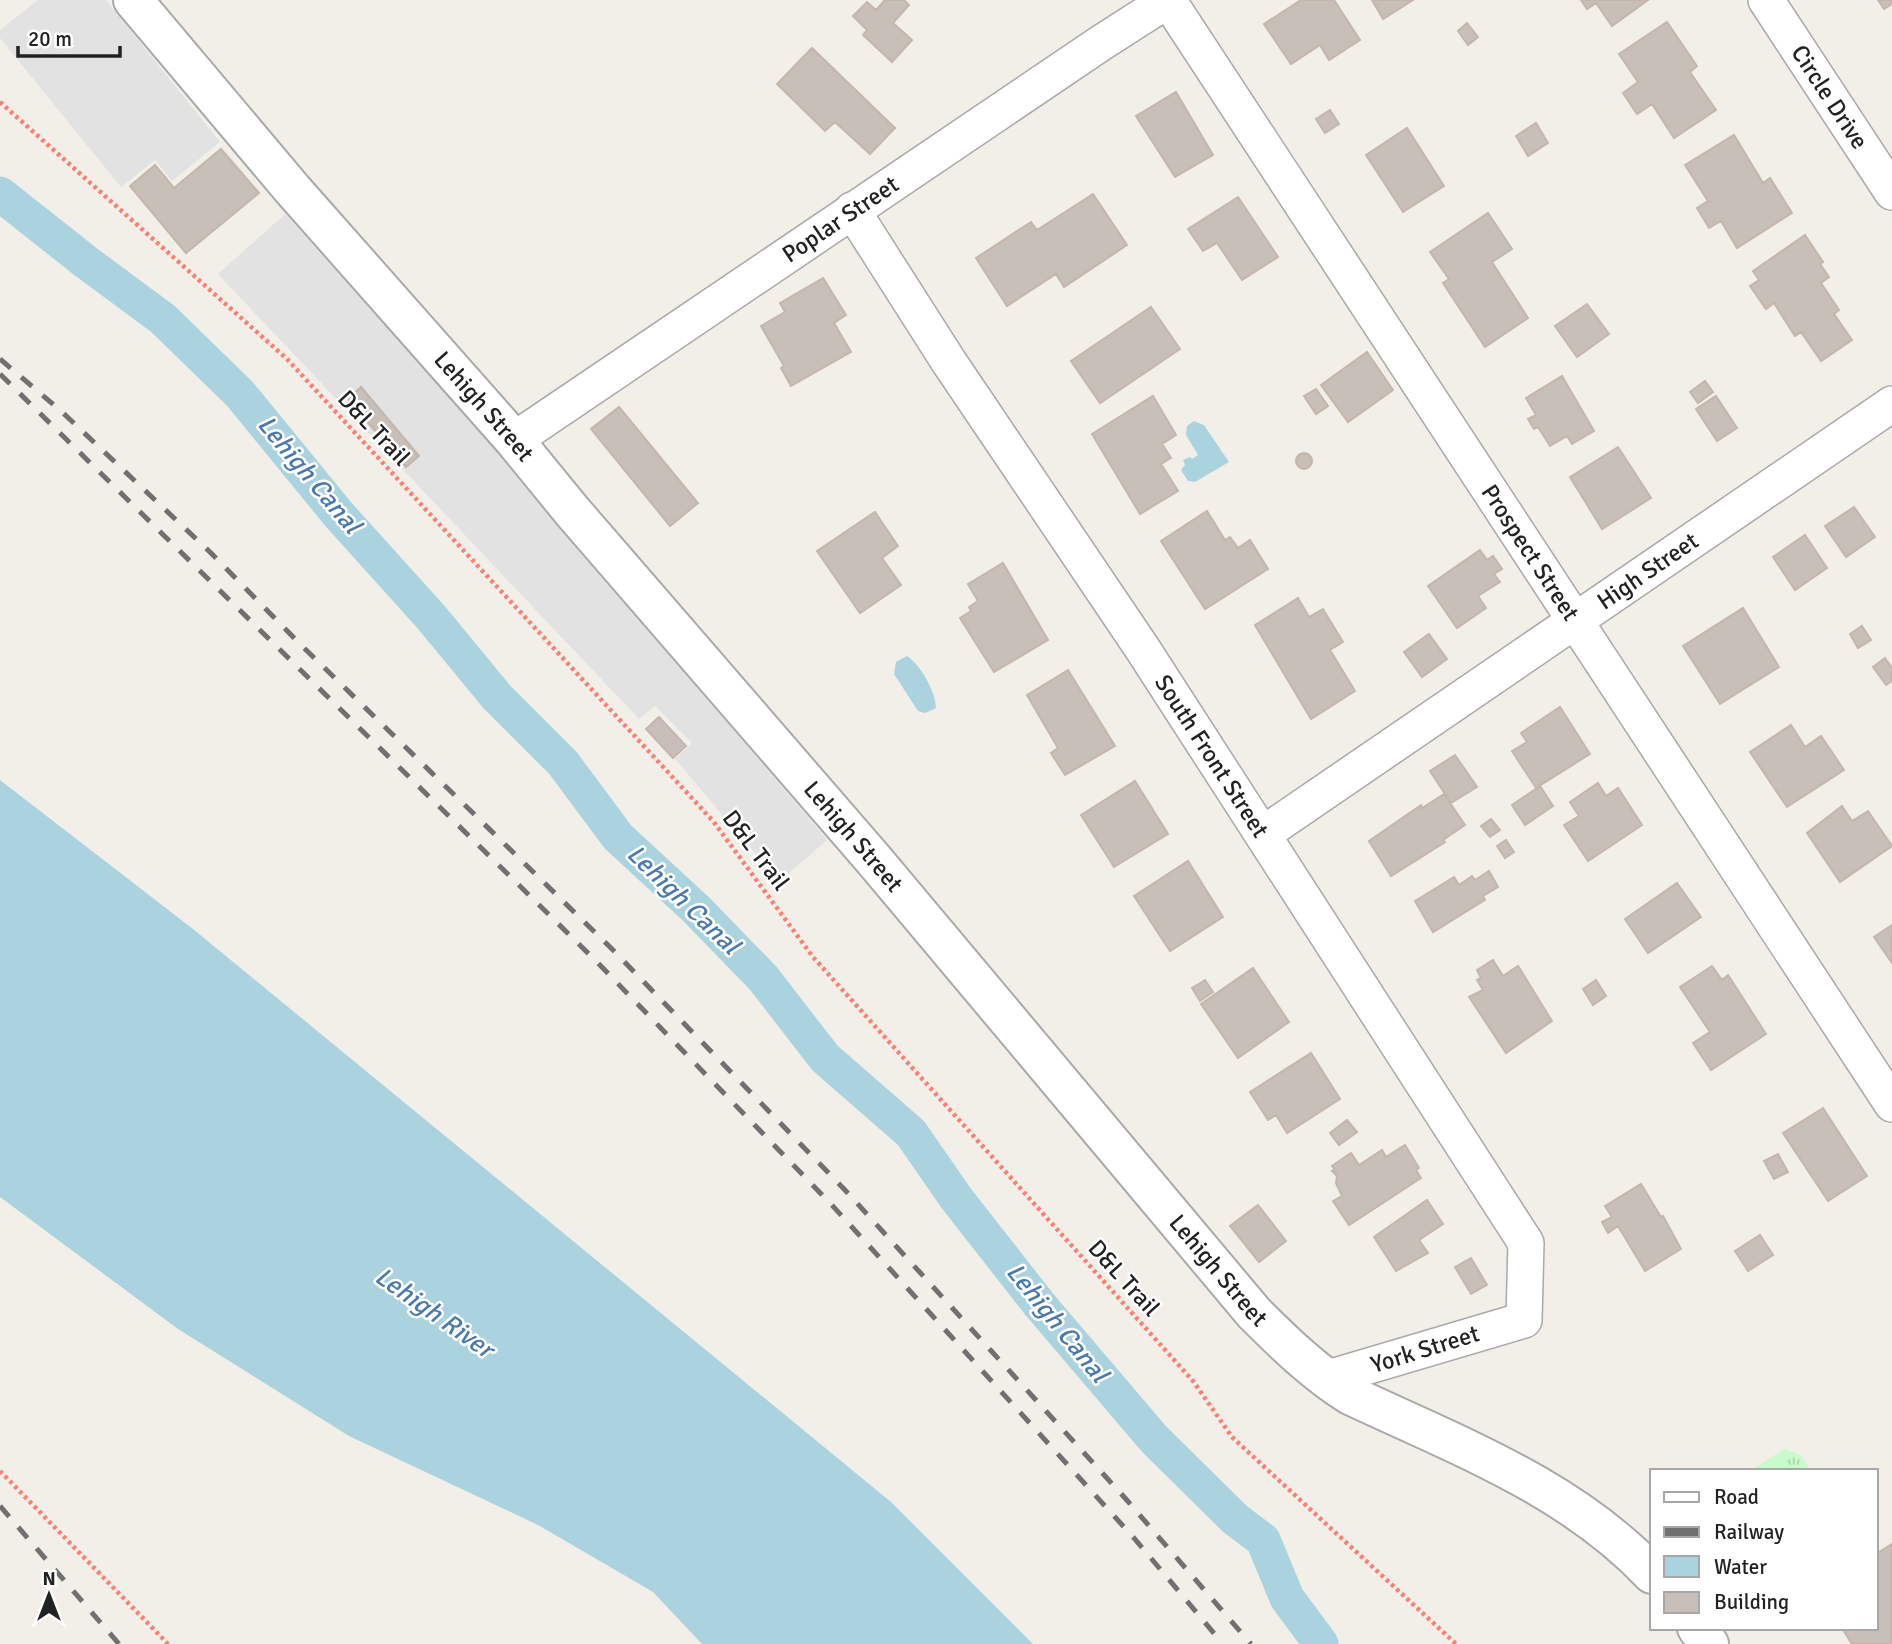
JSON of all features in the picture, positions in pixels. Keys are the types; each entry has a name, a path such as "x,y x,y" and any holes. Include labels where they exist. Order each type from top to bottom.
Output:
{"street":[{"name":"Lehigh Street","path":"133,0 293,190 514,440 572,511 874,860 1254,1313 1290,1350 1325,1379 1350,1395 1521,1475 1579,1510 1650,1572"},
{"name":"Poplar Street","path":"514,440 852,210 1168,0"},
{"name":"Prospect Street","path":"1168,0 1892,1104"},
{"name":"Circle Drive","path":"1766,0 1892,192"},
{"name":"South Front Street","path":"852,210 949,362 1150,660 1526,1243 1524,1320"},
{"name":"High Street","path":"1263,834 1892,404"},
{"name":"York Street","path":"1325,1379 1524,1320"}],"path":[{"name":"D&L Trail","path":"0,102 287,359 713,821 813,957 1193,1381 1232,1437 1456,1644"},
{"path":"0,1471 168,1644"}],"green space":[{"path":"1784,1449 1801,1455 1810,1469 1753,1469"}],"shaded area":[{"path":"38,0 106,0 220,142 172,181 155,160 121,187 0,38 0,30"},
{"path":"285,214 466,415 827,840 779,882 675,759 692,743 655,706 639,719 218,274"}],"water":[{"path":"1194,421 1204,425 1229,462 1195,482 1188,481 1181,470 1185,465 1183,460 1198,455 1186,435 1187,426"},
{"path":"907,656 922,672 933,694 936,708 925,713 918,711 894,674 896,662"},
{"name":"Lehigh River","path":"0,780 193,929 891,1502 1033,1644 702,1644 653,1592 538,1525 349,1436 178,1329 0,1197"}],"building":[{"path":"885,0 904,0 909,5 893,23 912,40 892,62 863,35 867,30 853,16 867,2 876,10"},
{"path":"1301,0 1334,0 1360,40 1329,60 1320,45 1291,64 1264,24"},
{"path":"1372,0 1413,0 1383,19"},
{"path":"1581,0 1648,0 1612,26 1596,3 1587,9"},
{"path":"1878,0 1892,0 1892,4 1884,9"},
{"path":"1667,22 1697,66 1690,72 1716,110 1674,138 1652,104 1637,114 1623,93 1638,82 1619,54"},
{"path":"1467,23 1478,37 1468,45 1458,31"},
{"path":"812,48 895,128 870,154 835,122 825,131 777,84"},
{"path":"1176,92 1213,155 1175,177 1136,116"},
{"path":"1330,110 1339,124 1325,133 1316,119"},
{"path":"1536,123 1548,143 1528,156 1516,136"},
{"path":"1407,128 1444,186 1403,212 1366,155"},
{"path":"1734,135 1763,183 1770,178 1792,213 1737,248 1721,221 1709,228 1697,208 1708,201 1685,165"},
{"path":"221,149 259,193 186,253 130,186 155,165 174,188"},
{"path":"1093,194 1127,245 1064,287 1056,274 1007,306 976,258 1031,222 1037,230"},
{"path":"1238,197 1278,257 1242,280 1217,243 1203,251 1188,229"},
{"path":"1488,213 1512,249 1492,262 1528,318 1485,347 1443,283 1449,279 1430,252"},
{"path":"1805,235 1823,262 1820,264 1829,277 1821,283 1839,310 1834,314 1852,340 1821,361 1801,332 1795,336 1774,303 1766,309 1750,286 1759,280 1753,271"},
{"path":"823,278 846,315 834,323 851,352 791,386 781,368 784,366 761,326 785,312 780,303"},
{"path":"1587,304 1609,334 1577,357 1555,326"},
{"path":"1151,307 1180,349 1100,403 1071,361"},
{"path":"1367,352 1393,390 1348,422 1321,385"},
{"path":"1562,376 1594,431 1572,444 1567,436 1550,446 1538,427 1534,429 1528,419 1536,415 1526,398"},
{"path":"1705,381 1713,392 1698,403 1690,392"},
{"path":"361,387 419,456 406,467 348,399"},
{"path":"1316,389 1328,406 1316,414 1304,396"},
{"path":"1153,396 1176,435 1162,444 1171,458 1161,464 1178,491 1140,514 1092,434"},
{"path":"1716,396 1737,428 1717,441 1696,409"},
{"path":"619,407 698,503 670,526 591,429"},
{"path":"1618,447 1651,498 1602,529 1570,477"},
{"path":"1301,453 1307,453 1312,461 1310,467 1301,469 1296,464 1296,458"},
{"path":"1854,507 1875,537 1846,557 1825,526"},
{"path":"1207,511 1225,540 1230,537 1238,548 1250,540 1268,569 1205,609 1161,541"},
{"path":"875,512 898,546 882,558 901,585 860,613 817,551"},
{"path":"1805,535 1827,568 1795,590 1773,557"},
{"path":"1480,550 1487,560 1493,556 1502,569 1494,574 1500,582 1478,596 1486,608 1457,628 1428,586"},
{"path":"1003,563 1048,640 994,672 960,618 971,611 969,607 978,601 968,584"},
{"path":"1298,598 1309,617 1323,609 1343,642 1330,650 1355,691 1311,719 1255,625"},
{"path":"1743,608 1779,667 1720,704 1683,646"},
{"path":"1862,626 1871,640 1858,648 1850,634"},
{"path":"1429,634 1447,659 1422,677 1404,652"},
{"path":"1885,658 1892,668 1892,681 1886,685 1873,667"},
{"path":"1068,670 1115,746 1065,775 1051,753 1058,748 1027,695"},
{"path":"1560,707 1590,754 1536,788 1512,751 1527,742 1521,733"},
{"path":"659,717 686,746 673,758 646,729"},
{"path":"1791,725 1805,747 1821,736 1844,770 1787,807 1750,752"},
{"path":"1455,755 1477,787 1451,803 1430,771"},
{"path":"1135,781 1168,834 1114,867 1081,815"},
{"path":"1598,783 1606,796 1618,788 1642,825 1588,861 1564,825 1579,816 1570,802"},
{"path":"1540,786 1553,806 1525,825 1512,805"},
{"path":"1444,794 1465,825 1443,840 1445,842 1391,876 1369,841 1421,805 1422,808"},
{"path":"1842,806 1852,821 1868,811 1892,846 1840,882 1807,833"},
{"path":"1491,819 1500,830 1490,837 1481,826"},
{"path":"1506,840 1514,852 1505,858 1497,846"},
{"path":"1188,861 1223,917 1170,951 1134,896"},
{"path":"1489,871 1498,887 1483,896 1485,900 1433,932 1415,901 1454,877 1459,885 1472,876 1475,880"},
{"path":"1677,883 1701,917 1648,953 1625,919"},
{"path":"1892,925 1892,963 1874,937"},
{"path":"1493,960 1503,976 1518,966 1552,1021 1506,1053 1469,997 1483,990 1477,980 1481,978 1477,970"},
{"path":"1712,966 1722,980 1728,975 1766,1034 1711,1070 1693,1043 1710,1032 1680,987"},
{"path":"1253,968 1289,1022 1238,1058 1201,1004"},
{"path":"1205,980 1213,992 1200,1001 1192,988"},
{"path":"1596,980 1606,996 1593,1005 1583,989"},
{"path":"1311,1053 1340,1099 1287,1133 1276,1115 1268,1120 1250,1092"},
{"path":"1823,1108 1867,1176 1828,1201 1783,1133"},
{"path":"1347,1120 1357,1132 1339,1145 1330,1133"},
{"path":"1405,1145 1419,1168 1416,1170 1421,1178 1349,1225 1333,1201 1342,1196 1332,1166 1351,1153 1359,1165 1382,1150 1386,1157"},
{"path":"1778,1154 1788,1172 1774,1179 1764,1161"},
{"path":"1641,1184 1681,1249 1645,1271 1618,1226 1608,1233 1602,1222 1612,1217 1605,1206"},
{"path":"1427,1200 1443,1224 1419,1240 1428,1253 1396,1271 1374,1237"},
{"path":"1258,1205 1286,1241 1259,1262 1230,1226"},
{"path":"1760,1235 1773,1255 1748,1271 1735,1251"},
{"path":"1471,1258 1487,1285 1471,1294 1455,1267"},
{"path":"1892,1544 1892,1644 1852,1644 1843,1630 1878,1630 1878,1553"}],"waterway":[{"name":"Lehigh Canal","path":"0,194 163,319 240,394 339,515 431,617 497,697 563,763 618,837 696,909 763,978 825,1058 911,1133 956,1198 1039,1304 1154,1439 1235,1519 1263,1540 1287,1598 1321,1644"}],"railway":[{"path":"0,359 61,411 211,553 298,642 613,950 845,1190 1125,1498 1251,1644"},
{"path":"0,374 596,961 831,1204 1134,1538 1223,1644"},
{"path":"0,1506 119,1644"}]}
